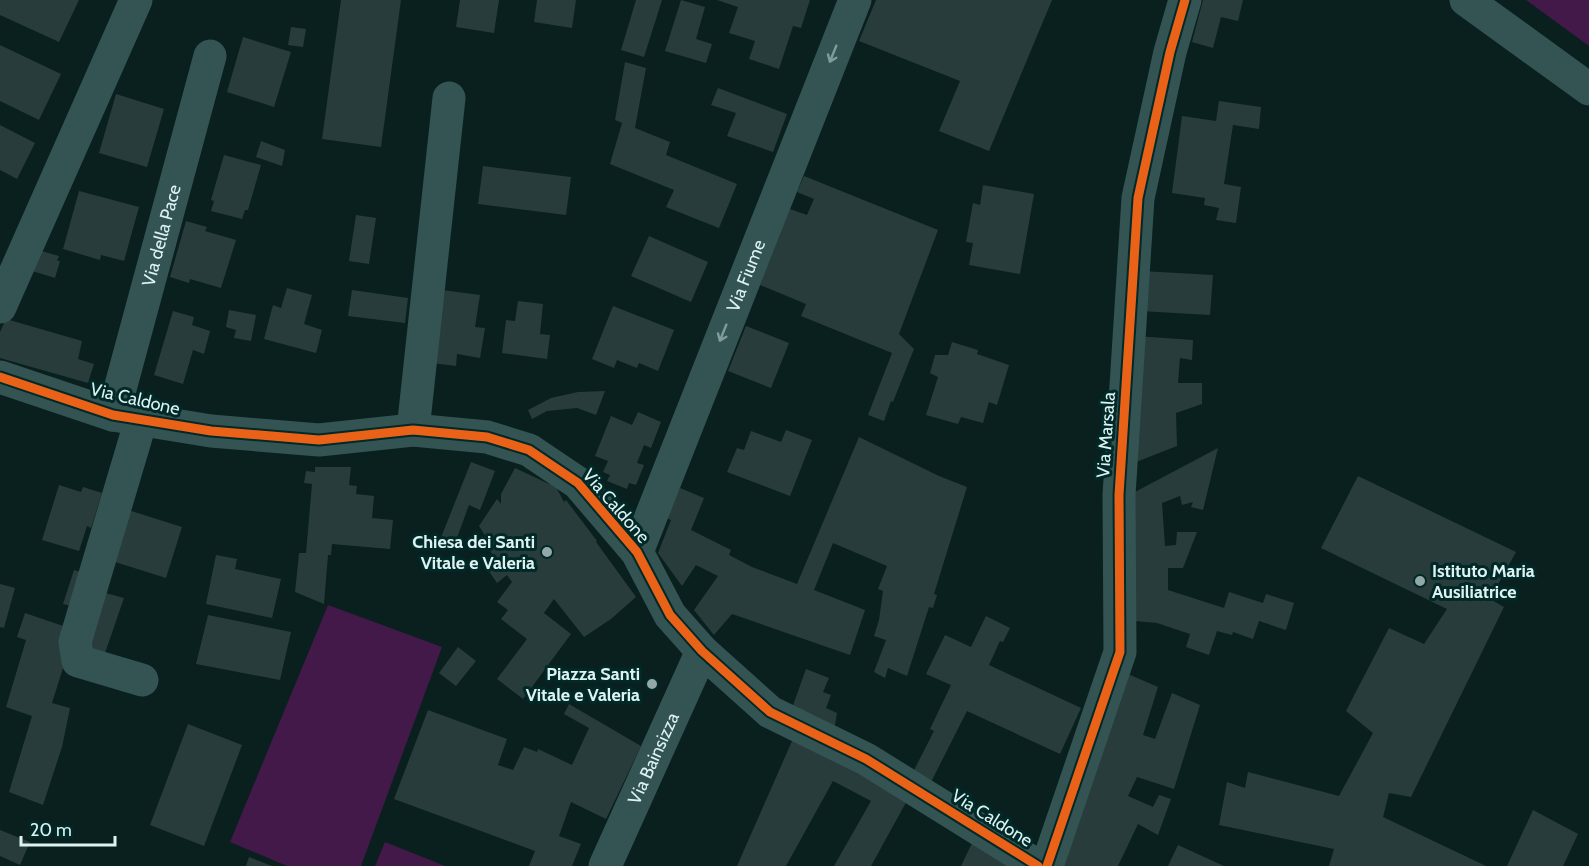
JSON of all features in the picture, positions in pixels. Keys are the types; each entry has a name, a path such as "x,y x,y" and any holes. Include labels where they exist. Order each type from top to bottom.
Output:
{"street":[{"path":"0,307 136,0"},
{"name":"Via Fiume","path":"637,552 855,0"},
{"name":"Via Marsala","path":"1047,866 1120,652 1119,495 1138,198 1170,52 1185,0"},
{"path":"1466,0 1589,89"},
{"name":"Via della Pace","path":"127,417 210,56"},
{"path":"413,430 449,98"},
{"name":"Via Caldone","path":"0,377 127,417 211,431 319,441 413,430 488,437 529,450 578,483 637,552 670,615 702,651 770,712 866,759 1038,866"},
{"name":"Via Caldone","path":"127,417 75,642 78,661 142,680"},
{"name":"Via Bainsizza","path":"605,866 702,651"}],"shaded area":[{"path":"1526,0 1589,0 1589,46"},
{"path":"328,605 442,647 361,866 287,866 230,842"},
{"path":"385,842 445,866 375,866"}],"building":[{"path":"0,0 79,0 59,42 0,15"},
{"path":"341,0 401,0 381,147 322,139"},
{"path":"460,0 499,0 494,33 456,27"},
{"path":"537,0 576,0 572,28 534,22"},
{"path":"636,0 662,0 644,57 621,50"},
{"path":"681,0 705,7 696,39 712,44 706,63 665,51"},
{"path":"717,0 810,0 801,28 793,26 779,69 749,59 755,41 729,33 738,7"},
{"path":"876,0 1052,0 989,151 939,131 960,81 859,41"},
{"path":"1203,0 1243,0 1238,21 1221,17 1213,48 1192,42"},
{"path":"291,27 306,29 303,47 288,45"},
{"path":"243,37 291,52 274,107 227,92"},
{"path":"0,45 61,74 39,120 0,101"},
{"path":"625,62 646,68 635,128 670,142 666,155 737,184 719,228 666,207 674,190 610,164 622,123 615,120"},
{"path":"718,88 787,114 773,152 727,136 736,113 711,105"},
{"path":"116,94 164,109 147,167 99,153"},
{"path":"1219,101 1261,107 1259,129 1233,125 1224,184 1241,187 1236,223 1216,220 1219,208 1204,205 1205,198 1172,193 1182,116 1216,121"},
{"path":"0,125 35,143 17,179 0,170"},
{"path":"261,141 285,150 282,166 256,157"},
{"path":"224,155 261,165 248,210 245,210 242,219 211,211 214,201 211,200"},
{"path":"483,166 571,177 566,215 478,204"},
{"path":"804,176 938,230 899,334 914,349 884,421 868,415 892,353 801,316 806,304 760,285 790,209 807,215 814,199 797,192"},
{"path":"983,185 1034,194 1020,274 969,265 973,243 966,242 973,203 980,205"},
{"path":"79,191 139,207 124,261 101,255 100,260 63,249"},
{"path":"356,215 376,218 369,264 349,261"},
{"path":"186,221 207,227 205,231 236,240 221,288 190,279 189,283 170,277"},
{"path":"649,236 708,262 691,302 631,276"},
{"path":"38,250 59,256 57,261 60,261 55,278 29,270"},
{"path":"1142,271 1213,275 1210,315 1140,311"},
{"path":"287,288 312,295 304,324 322,330 316,353 264,339 273,305 281,308"},
{"path":"352,290 408,298 405,323 348,316"},
{"path":"442,290 480,295 475,327 485,328 480,358 457,354 456,366 432,363"},
{"path":"518,301 543,304 540,334 550,335 547,359 502,353 506,320 515,321"},
{"path":"613,306 674,330 658,371 639,363 637,368 617,360 614,368 592,359"},
{"path":"229,310 256,315 251,341 234,338 236,330 226,327"},
{"path":"173,311 194,317 192,325 210,331 204,354 193,350 183,384 154,375"},
{"path":"6,319 82,341 78,359 94,364 88,383 0,358 0,332"},
{"path":"746,326 789,343 771,388 728,371"},
{"path":"1136,336 1193,340 1192,360 1180,358 1178,383 1202,383 1202,404 1176,413 1177,446 1131,464"},
{"path":"952,342 978,350 977,354 1009,365 997,405 989,402 983,423 961,417 958,424 926,415 938,377 930,373 935,355 948,355"},
{"path":"605,391 596,415 577,408 547,411 532,419 528,410 551,398 578,392"},
{"path":"638,412 661,422 651,448 644,445 637,463 644,465 636,485 629,483 627,489 607,481 610,475 603,472 608,461 595,456 611,416 632,425"},
{"path":"786,430 812,440 790,496 727,472 737,448 744,450 751,431 781,442"},
{"path":"859,437 967,487 934,594 937,595 933,608 929,607 907,676 888,668 885,678 874,672 886,640 874,636 883,591 878,589 887,566 833,543 814,590 865,610 850,655 732,614 714,635 694,610 718,576 696,565 682,586 658,553 671,520 667,518 680,488 704,498 691,530 731,550 729,555 752,567 797,584"},
{"path":"1218,448 1203,510 1191,507 1193,502 1182,505 1180,496 1162,503 1165,546 1176,545 1177,532 1197,532 1183,568 1168,568 1168,590 1224,608 1229,592 1263,603 1266,594 1294,603 1286,630 1259,621 1253,639 1233,632 1232,635 1217,631 1209,655 1186,647 1190,634 1157,623 1135,621 1133,493"},
{"path":"471,462 495,471 480,510 469,505 454,546 440,540"},
{"path":"315,467 351,467 349,485 357,486 356,494 374,496 372,518 393,520 390,549 332,544 331,555 328,555 324,604 295,592 299,553 306,553 312,484 304,483 306,471 315,472"},
{"name":"Chiesa dei Santi Vitale e Valeria","path":"515,468 549,484 554,483 564,502 566,500 636,597 611,619 584,637 554,599 544,613 571,634 523,699 497,679 527,639 501,619 508,610 497,602 512,582 507,575 497,583 486,567 496,559 486,545 490,543 479,526 497,499 501,504 501,494"},
{"path":"1358,476 1516,552 1490,599 1504,607 1411,797 1389,793 1383,817 1486,866 1329,866 1334,849 1219,825 1227,782 1245,788 1248,772 1339,796 1373,733 1346,711 1389,628 1424,644 1447,609 1321,548"},
{"path":"59,485 81,492 83,487 102,493 91,528 87,526 79,551 42,540"},
{"path":"128,510 182,527 166,578 112,561"},
{"path":"216,555 237,559 235,569 281,579 272,618 206,604"},
{"path":"74,570 91,575 80,608 63,604"},
{"path":"0,584 15,588 4,628 0,627"},
{"path":"102,592 124,598 104,656 83,650"},
{"path":"25,613 75,630 52,703 70,708 62,747 43,805 9,792 32,716 6,707 26,640 17,637"},
{"path":"208,615 291,632 280,680 196,664"},
{"path":"986,616 1010,628 1003,642 1000,641 989,665 1081,708 1060,754 967,711 928,788 910,778 934,731 930,729 951,685 926,674 945,635 971,647"},
{"path":"458,647 476,661 456,686 439,673"},
{"path":"806,669 829,678 823,692 831,695 826,708 837,713 833,737 792,708"},
{"path":"1128,674 1158,687 1143,735 1155,739 1172,693 1200,705 1174,789 1137,777 1128,796 1153,807 1159,795 1171,799 1158,835 1138,824 1118,866 1061,866"},
{"path":"569,704 641,746 606,819 571,802 559,836 581,844 572,866 529,866 535,851 394,799 428,710 507,739 498,765 513,770 524,747 537,752 538,749 572,765 589,728 564,714"},
{"path":"188,724 242,745 204,846 150,825"},
{"path":"796,732 909,797 871,866 834,866 871,801 833,781 786,866 737,866"},
{"path":"1533,810 1578,834 1563,866 1507,866"},
{"path":"0,830 30,842 20,865 0,856"},
{"path":"973,841 1007,866 961,866"},
{"path":"1178,845 1224,866 1168,866"},
{"path":"249,857 272,866 246,866"}],"cycle path":[{"path":"1047,866 1120,652 1119,495 1138,198 1170,52 1185,0"},
{"path":"0,377 113,415 211,431 319,440 413,430 487,437 529,450 578,483 637,552 670,615 702,651 770,712 866,759 1038,866"}],"place":[{"name":"Chiesa dei Santi Vitale e Valeria","path":"547,552"},
{"name":"Istituto Maria Ausiliatrice","path":"1420,581"},
{"name":"Piazza Santi Vitale e Valeria","path":"652,684"}]}
